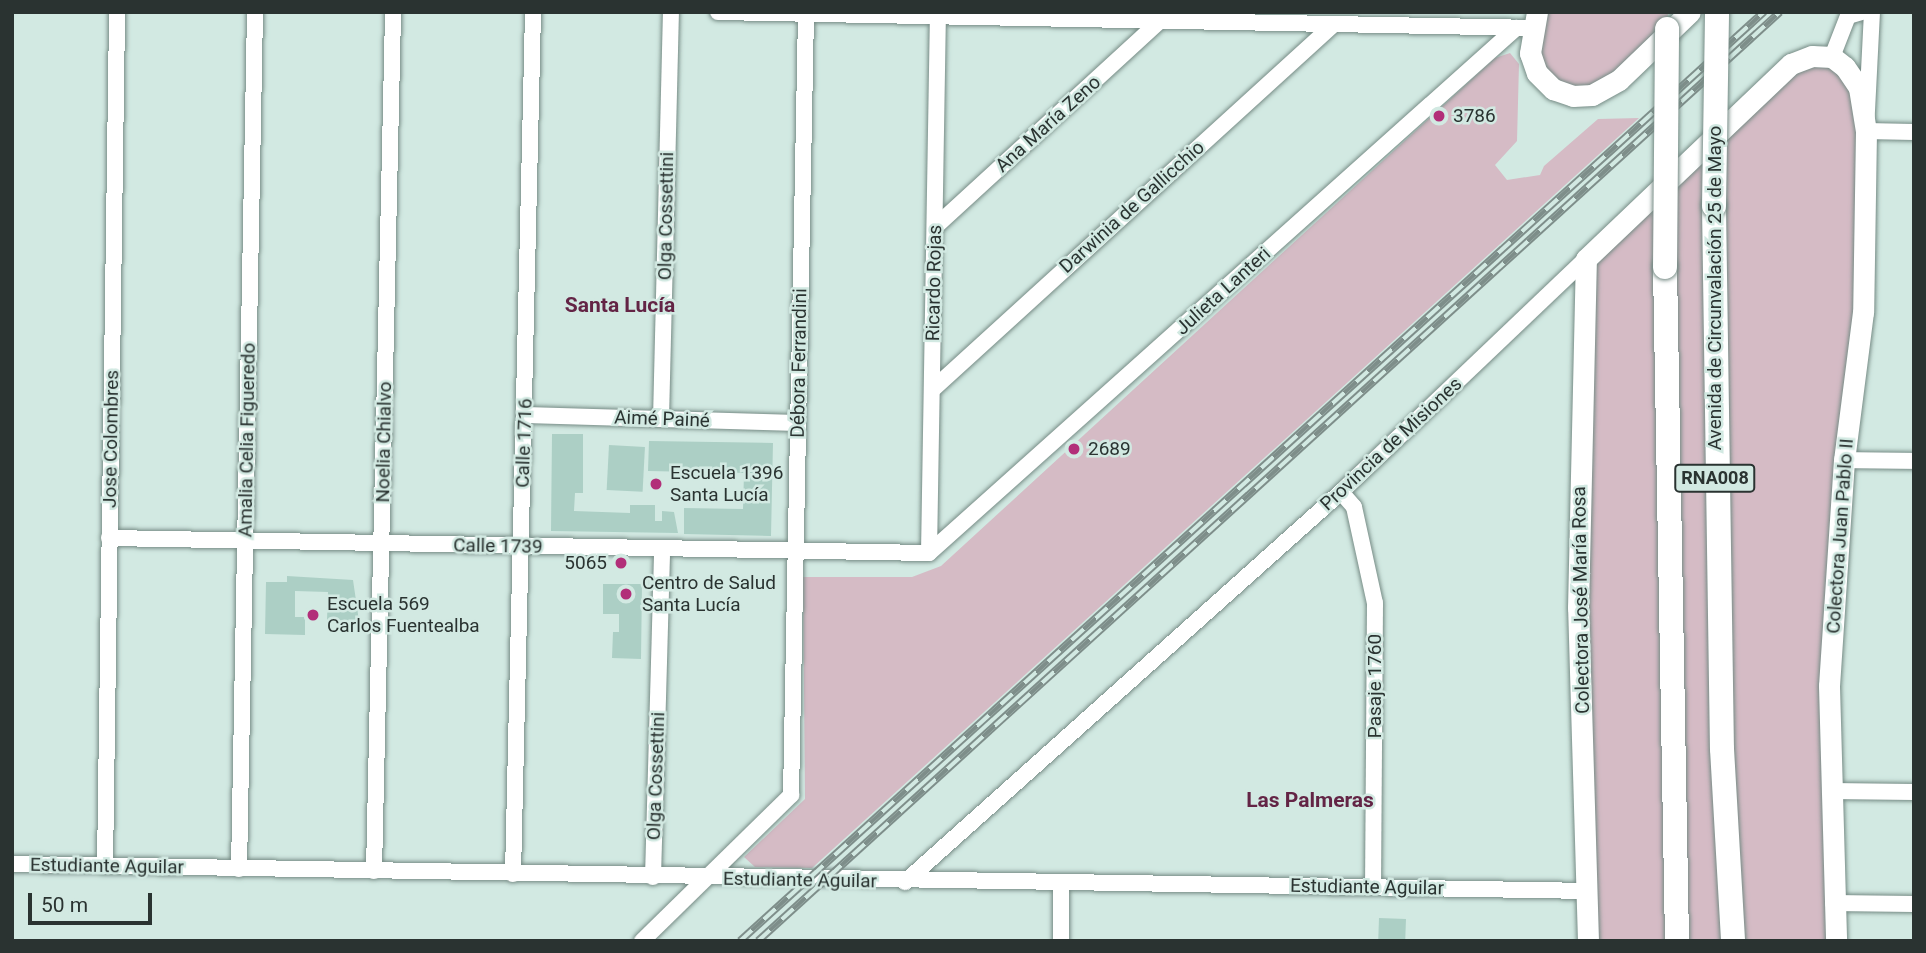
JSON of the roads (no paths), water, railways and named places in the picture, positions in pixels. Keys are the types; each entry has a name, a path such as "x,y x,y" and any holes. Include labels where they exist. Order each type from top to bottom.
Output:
{"highway":[{"name":"RNA008","path":"1668,12 1665,267 1677,941"},
{"name":"Avenida de Circunvalación 25 de Mayo","path":"1717,12 1714,206 1718,612 1733,933"}],"main road":[{"path":"1528,23 1530,54 1537,73 1553,89 1573,96 1592,95 1619,80 1690,12"},
{"name":"Provincia de Misiones","path":"1586,259 1791,64 1812,56 1832,57"},
{"name":"Colectora Juan Pablo II","path":"1832,57 1859,88 1866,131 1863,312 1844,460 1829,686 1836,941"},
{"name":"Colectora José María Rosa","path":"1586,259 1577,608 1588,941"}],"street":[{"name":"Jose Colombres","path":"105,866 117,12"},
{"name":"Amalia Celia Figueredo","path":"239,869 255,12"},
{"name":"Noelia Chialvo","path":"374,871 393,12"},
{"name":"Calle 1716","path":"513,874 533,12"},
{"name":"Olga Cossettini","path":"661,419 671,12"},
{"path":"718,12 938,14 1160,21 1249,18 1333,25 1528,23"},
{"path":"1832,57 1847,16 1862,12"},
{"name":"Colectora Juan Pablo II","path":"1866,131 1872,12"},
{"name":"Débora Ferrandini","path":"708,878 791,795 806,14"},
{"name":"Ricardo Rojas","path":"929,553 938,14"},
{"name":"Ana María Zeno","path":"935,228 1160,21"},
{"name":"Julieta Lanteri","path":"929,553 1528,23"},
{"name":"Darwinia de Gallicchio","path":"932,390 1333,25"},
{"path":"1866,131 1914,132"},
{"name":"Provincia de Misiones","path":"905,882 1341,492 1586,259"},
{"name":"Aimé Painé","path":"525,415 798,423"},
{"path":"1844,460 1914,461"},
{"name":"Pasaje 1760","path":"1341,492 1354,507 1375,603 1373,887"},
{"name":"Calle 1739","path":"109,538 929,553"},
{"name":"Olga Cossettini","path":"653,877 662,548"},
{"path":"1831,791 1914,792"},
{"name":"Estudiante Aguilar","path":"12,864 905,882 1587,891"},
{"path":"642,941 708,878"},
{"path":"1061,884 1061,941"},
{"path":"1833,903 1914,904"}],"railway":[{"path":"740,941 1764,12"},
{"path":"758,941 1780,12"}],"place":[{"name":"3786","path":"1439,116"},
{"name":"2689","path":"1074,449"},
{"name":"Escuela 1396 Santa Lucía","path":"656,484"},
{"name":"5065","path":"621,563"},
{"name":"Centro de Salud Santa Lucía","path":"626,594"},
{"name":"Escuela 569 Carlos Fuentealba","path":"313,615"}],"district":[{"name":"Santa Lucía","path":"620,305"},
{"name":"Las Palmeras","path":"1310,800"}]}
